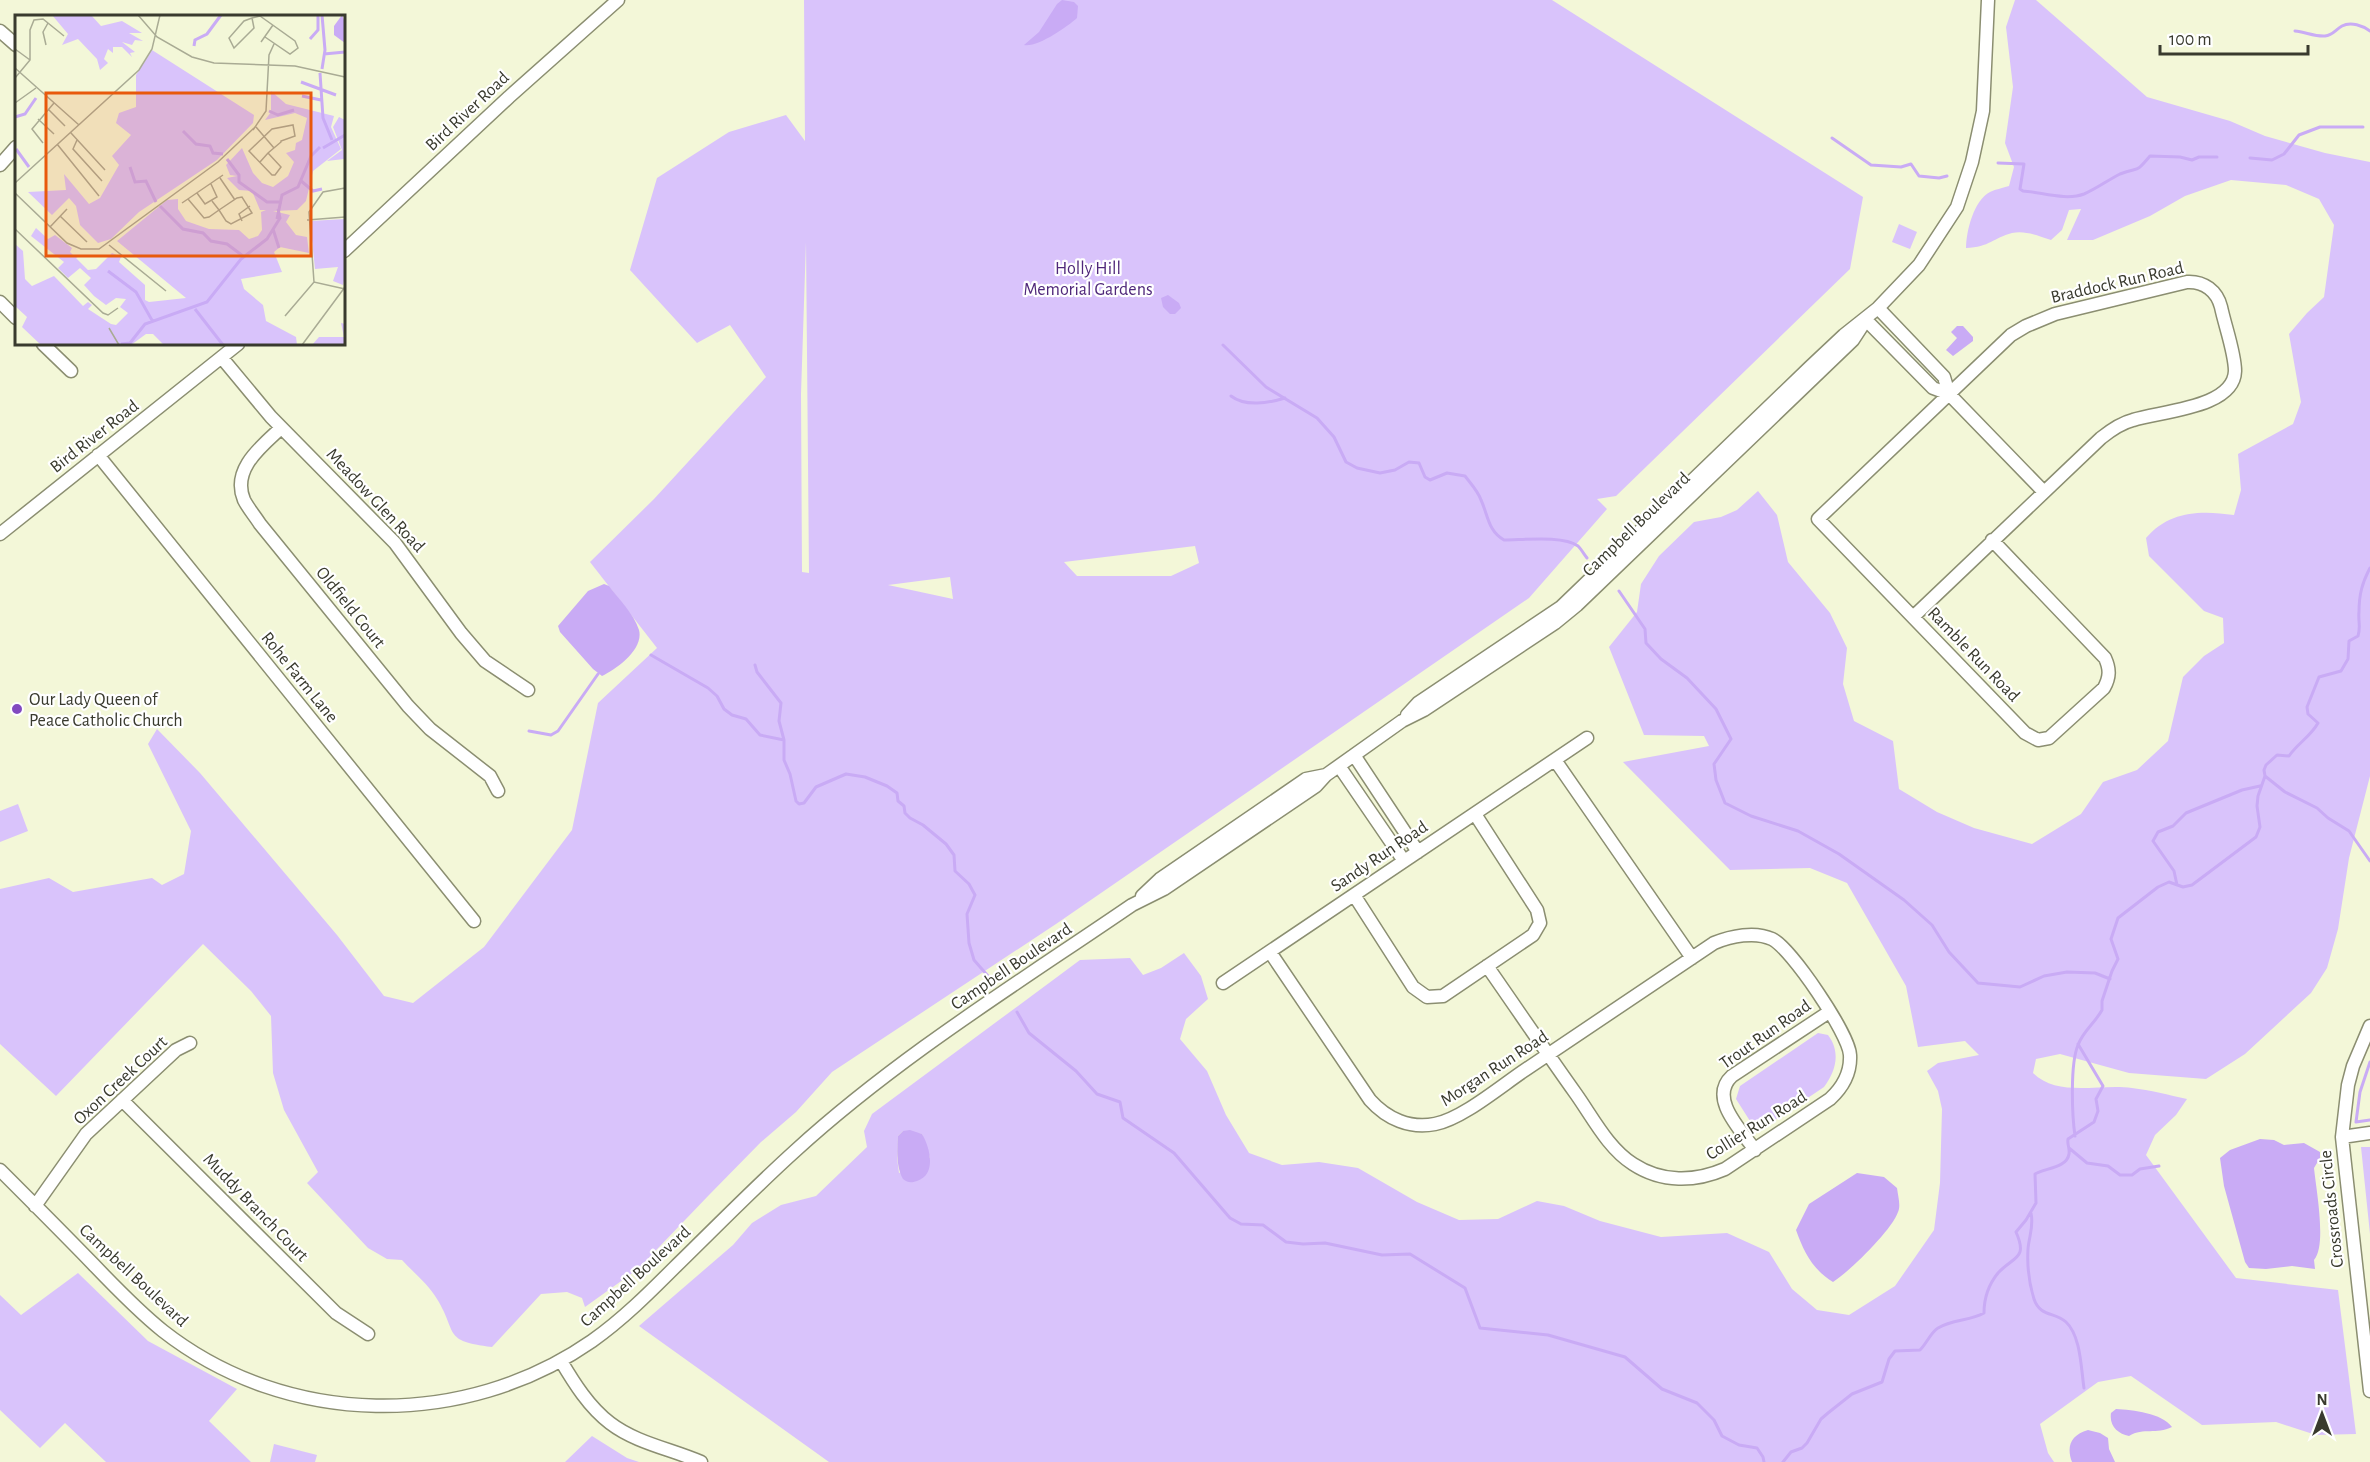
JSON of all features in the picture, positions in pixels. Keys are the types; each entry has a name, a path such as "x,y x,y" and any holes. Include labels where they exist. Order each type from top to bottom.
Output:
{"street":[{"name":"Bird River Road","path":"345,249 509,97 618,0"},
{"name":"Campbell Boulevard","path":"0,1170 120,1292 164,1331 198,1355 225,1369 291,1394 327,1402 364,1406 437,1403 501,1388 561,1360 593,1340 631,1310 796,1150 861,1095 992,1000 1132,905 1164,889 1316,786 1326,775 1402,721 1424,710 1577,605 1853,340 1866,320 1918,265 1940,236 1957,207 1972,162 1983,111 1988,0"},
{"path":"0,31 15,44"},
{"path":"0,165 15,149"},
{"name":"Braddock Run Road","path":"1912,617 2101,438 2116,427 2134,419 2213,400 2227,391 2234,379 2234,366 2220,303 2214,292 2202,284 2187,282 2042,318 2011,335 1949,394"},
{"path":"0,302 15,317"},
{"path":"1878,308 1944,377 1949,394"},
{"path":"1866,320 1933,388 1949,394 2044,492"},
{"path":"44,345 71,371"},
{"name":"Bird River Road","path":"0,534 237,345"},
{"name":"Meadow Glen Road","path":"222,358 281,428 395,543 461,633 485,661 528,690"},
{"name":"Ramble Run Road","path":"1949,394 1818,519 2025,733 2043,740 2054,736 2104,688 2109,673 2105,658 1992,540"},
{"name":"Oldfield Court","path":"281,428 248,460 241,482 245,501 260,524 408,706 430,729 490,776 498,791"},
{"name":"Rohe Farm Lane","path":"98,455 474,921"},
{"name":"Sandy Run Road","path":"1222,983 1587,738"},
{"path":"1354,755 1418,852"},
{"path":"1555,760 1692,958"},
{"path":"1340,766 1404,861"},
{"path":"1354,895 1413,987 1422,995 1432,998 1443,996 1533,935 1539,928 1540,919 1537,910 1475,814"},
{"name":"Collier Run Road","path":"1487,966 1611,1145 1626,1160 1644,1170 1671,1178 1700,1178 1725,1169 1830,1099 1844,1082 1850,1065 1849,1047 1844,1033 1789,952 1770,938 1753,935 1725,938 1692,958"},
{"name":"Morgan Run Road","path":"1270,952 1370,1100 1383,1113 1400,1122 1425,1126 1450,1120 1692,958"},
{"name":"Trout Run Road","path":"1755,1150 1725,1105 1723,1094 1725,1084 1732,1076 1829,1012"},
{"name":"Crossroads Circle","path":"2370,1026 2353,1066 2348,1085 2342,1137 2370,1391"},
{"name":"Oxon Creek Court","path":"35,1206 86,1134 176,1050 190,1042"},
{"name":"Muddy Branch Court","path":"122,1100 336,1313 368,1334"},
{"path":"2342,1137 2370,1133"},
{"path":"561,1360 577,1387 610,1424 632,1436 701,1462"}],"green space":[{"name":"Holly Hill Memorial Gardens","path":"804,0 1552,0 1863,197 1850,269 1616,496 1597,499 1607,509 1529,598 1056,924 832,1072 796,1112 761,1142 638,1269 585,1307 582,1298 567,1292 541,1294 492,1347 465,1342 458,1338 450,1328 430,1289 402,1260 387,1259 368,1248 307,1183 318,1172 284,1110 273,1073 271,1016 251,991 203,944 56,1096 0,1044 0,889 49,878 73,892 152,878 162,885 184,874 191,831 148,744 157,729 200,773 337,935 384,996 413,1003 484,947 572,830 598,703 657,648 590,562 654,499 766,377 730,325 697,343 630,270 657,178 729,132 786,115 805,141","holes":["806,242 809,573 802,572 801,394","1195,546 1199,563 1171,576 1077,576 1064,562","950,577 953,599 888,585"]},
{"path":"2015,0 2036,0 2147,97 2230,121 2265,136 2325,153 2370,162 2370,776 2349,858 2338,929 2327,968 2311,993 2245,1054 2206,1079 2129,1073 2060,1054 2036,1059 2033,1073 2043,1081 2055,1085 2080,1088 2132,1088 2187,1099 2176,1115 2155,1135 2146,1155 2236,1278 2338,1290 2356,1434 2316,1435 2276,1422 2202,1425 2131,1376 2098,1382 2040,1424 2048,1453 2054,1462 829,1462 639,1326 733,1245 752,1223 781,1205 816,1196 867,1147 864,1131 872,1114 1080,960 1130,958 1143,975 1161,968 1184,953 1201,976 1208,999 1186,1019 1180,1039 1207,1071 1226,1115 1249,1153 1282,1165 1319,1162 1358,1168 1417,1202 1459,1220 1498,1219 1537,1201 1564,1206 1600,1221 1661,1237 1727,1233 1769,1252 1792,1289 1817,1310 1849,1315 1895,1286 1934,1230 1940,1183 1942,1109 1938,1091 1927,1071 1938,1063 1979,1055 1965,1041 1918,1047 1906,986 1847,883 1810,868 1730,870 1623,762 1709,746 1704,736 1644,735 1609,647 1637,612 1641,584 1659,556 1694,522 1721,517 1737,510 1758,491 1777,515 1788,562 1830,613 1847,648 1843,684 1854,721 1893,741 1899,789 1937,812 1974,828 2032,844 2081,814 2103,782 2137,770 2168,741 2183,677 2204,656 2224,643 2223,618 2204,611 2149,556 2146,538 2165,522 2186,515 2209,513 2234,515 2241,490 2238,454 2293,424 2301,402 2289,334 2324,297 2334,225 2319,199 2286,185 2231,180 2185,196 2150,216 2093,240 2067,240 2081,209 2069,210 2062,230 2051,240 2017,232 1981,246 1966,248 1969,225 1979,202 1990,192 2009,186 2014,167 2005,143 2013,87 2006,27","holes":["903,1131 922,1134 930,1158 899,1173 898,1136"]},
{"path":"1899,224 1917,232 1910,249 1892,242"},
{"path":"18,804 28,831 0,842 0,811"},
{"path":"1818,1033 1828,1035 1835,1048 1832,1075 1824,1087 1757,1132 1736,1099 1740,1086"},
{"path":"2361,1147 2370,1147 2370,1234"},
{"path":"78,1273 148,1341 237,1389 209,1421 251,1462 106,1462 65,1423 40,1448 0,1410 0,1295 21,1315"},
{"path":"592,1436 627,1458 639,1462 565,1462"},
{"path":"274,1444 317,1455 315,1462 270,1462"}],"shaded area":[{"path":"1062,0 1074,2 1078,6 1077,18 1044,40 1024,45 1039,32"},
{"path":"1168,295 1179,303 1181,308 1175,314 1170,314 1163,307 1161,298"},
{"path":"1957,326 1963,326 1973,337 1973,341 1953,356 1946,350 1957,338 1951,332"},
{"path":"604,584 609,586 630,612 637,624 639,637 628,658 602,676 560,632 558,626 588,591"},
{"path":"910,1130 922,1134 930,1160 927,1173 923,1178 908,1182 903,1179 899,1169 897,1152 898,1136 903,1131"},
{"path":"2260,1139 2274,1140 2284,1145 2304,1143 2320,1152 2320,1158 2314,1168 2320,1230 2318,1253 2314,1260 2315,1269 2292,1266 2249,1268 2245,1262 2224,1186 2220,1158 2230,1150"},
{"path":"1857,1173 1884,1177 1897,1188 1899,1210 1879,1239 1833,1282 1819,1271 1810,1259 1796,1230 1809,1204"},
{"path":"2116,1409 2154,1415 2172,1427 2161,1431 2125,1435 2115,1429 2111,1422 2111,1413"},
{"path":"2088,1430 2108,1438 2109,1449 2115,1462 2072,1462 2071,1442 2077,1435"}],"waterway":[{"path":"2295,31 2325,36 2349,24 2370,31"},
{"path":"2250,158 2272,160 2284,154 2299,135 2320,127 2363,127"},
{"path":"1832,138 1871,165 1901,167 1911,164 1919,176 1939,178 1947,176"},
{"path":"1998,163 2024,164 2020,189 2023,191 2069,197 2084,194 2120,174 2136,169 2150,156 2180,157 2192,160 2199,157 2217,157"},
{"path":"1223,345 1266,387 1317,418 1334,437 1346,462 1357,468 1380,473 1395,470 1409,462 1419,463 1425,477 1430,480 1447,473 1465,476 1478,494 1495,532 1504,540 1563,540 1578,546 1587,558"},
{"path":"1231,396 1250,403 1285,398"},
{"path":"2075,1136 2072,1090 2075,1054 2083,1035 2102,1010 2102,1001 2118,959 2111,939 2118,918 2158,887 2169,882 2183,887 2192,885 2256,837 2260,827 2258,796 2266,765 2277,755 2289,756 2318,723 2308,714 2307,707 2319,677 2341,671 2348,659 2349,641 2359,633 2360,595 2370,568"},
{"path":"1619,591 1645,629 1646,643 1661,659 1687,678 1716,709 1731,739 1714,764 1716,780 1725,803 1751,816 1798,831 1839,854 1904,900 1932,925 1949,952 1978,983 2020,987 2044,976 2067,972 2095,973 2110,979"},
{"path":"651,655 708,688 717,696 724,709 732,715 746,719 760,735 784,740"},
{"path":"755,665 757,672 781,703 779,721 784,740 784,760 790,774 796,801 799,804 804,803 816,787 846,774 865,777 897,793 898,801 904,806 905,813 946,844 954,855 955,871 969,884 975,895 967,914 969,943 974,960 988,976"},
{"path":"529,731 551,735 558,731 598,674"},
{"path":"2265,776 2285,792 2317,808 2349,831 2370,861"},
{"path":"2177,885 2174,871 2153,841 2158,832 2173,826 2186,813 2242,790 2260,786"},
{"path":"1017,1012 1029,1033 1076,1071 1097,1094 1120,1102 1123,1118 1174,1153 1230,1218 1241,1224 1263,1225 1286,1242 1325,1243 1382,1255 1410,1254 1465,1288 1480,1328 1548,1335 1625,1357 1662,1389 1697,1403 1714,1420 1722,1436 1739,1445 1757,1448 1764,1462"},
{"path":"1783,1462 1791,1452 1802,1448 1807,1443 1821,1419 1828,1413 1852,1394 1882,1382 1889,1359 1895,1351 1920,1350 1938,1328 1984,1313 1986,1297 1992,1282 2020,1252 2016,1232 2036,1203 2035,1174 2064,1162 2069,1154 2068,1139 2094,1122 2098,1111 2096,1099 2103,1086 2078,1044"},
{"path":"2370,1062 2360,1092 2356,1122 2370,1120"},
{"path":"2069,1148 2087,1163 2108,1166 2120,1175 2132,1175 2140,1169 2159,1166"},
{"path":"2031,1213 2028,1262 2034,1299 2040,1309 2062,1319 2071,1328 2080,1353 2084,1388"}],"place":[{"name":"Our Lady Queen of Peace Catholic Church","path":"17,709"}]}
